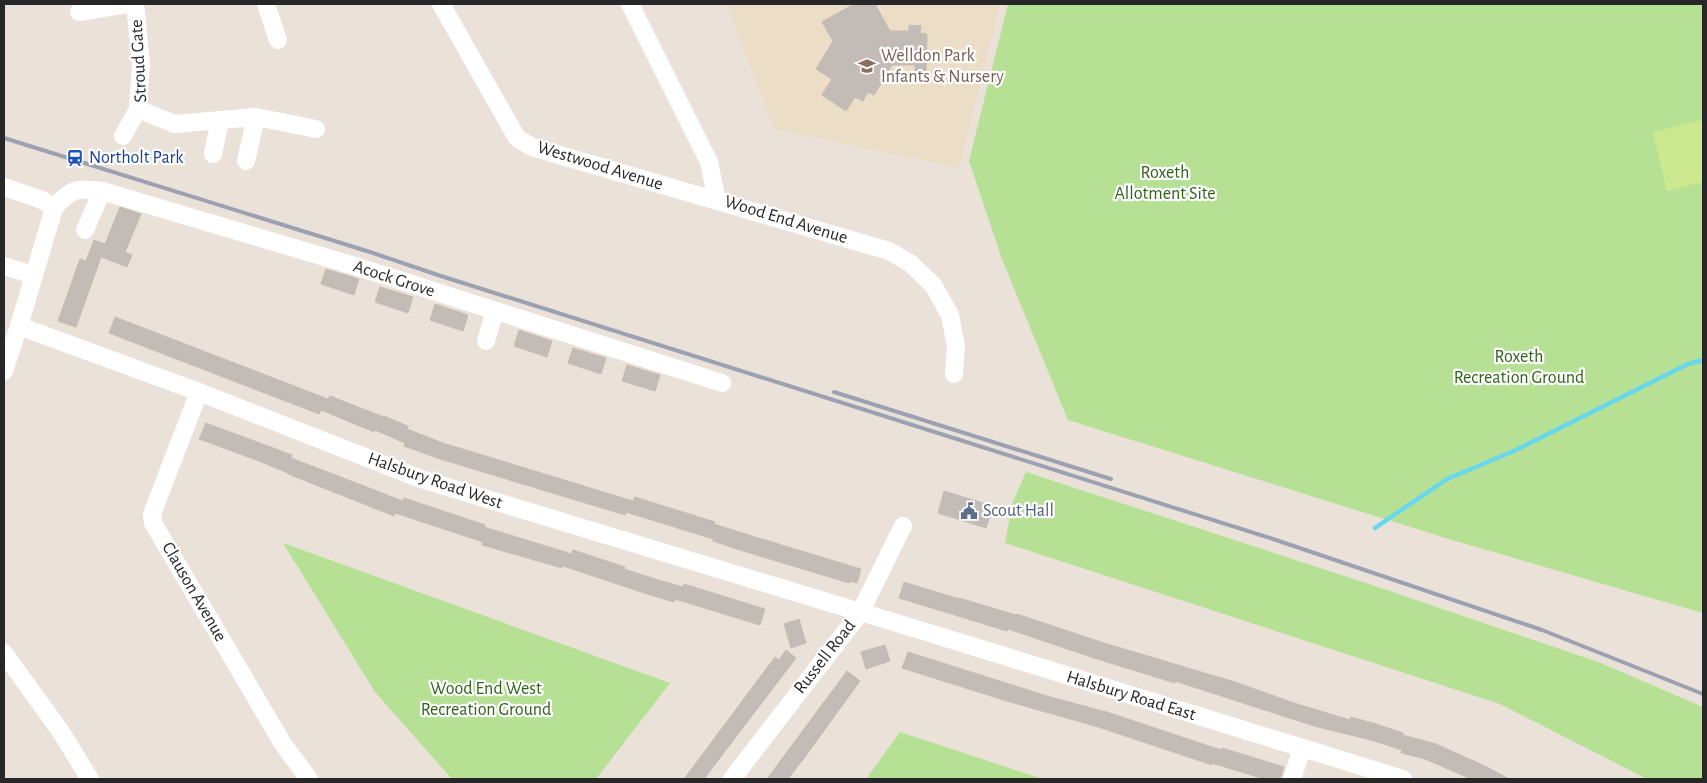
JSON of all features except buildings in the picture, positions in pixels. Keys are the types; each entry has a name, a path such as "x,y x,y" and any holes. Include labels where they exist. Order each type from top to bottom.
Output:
{"street":[{"path":"79,12 127,4"},
{"name":"Stroud Gate","path":"136,4 143,111"},
{"path":"266,4 278,40"},
{"name":"Westwood Avenue","path":"441,4 518,138 532,147 717,201"},
{"name":"Wood End Avenue","path":"630,4 709,162 717,201 889,251 910,263 933,285 950,315 956,347 954,374"},
{"path":"122,136 143,111 174,124 256,117 316,129"},
{"path":"246,162 256,117"},
{"path":"213,154 220,120"},
{"path":"4,187 42,200 59,202 33,276 4,370"},
{"name":"Acock Grove","path":"59,202 84,188 102,191 354,266 722,383"},
{"path":"85,230 102,191"},
{"path":"4,266 33,276"},
{"path":"486,340 495,311"},
{"name":"Halsbury Road West","path":"19,326 199,392 421,479 860,613"},
{"name":"Clauson Avenue","path":"199,392 152,514 153,523 282,744 309,779"},
{"name":"Russell Road","path":"732,779 860,613 903,526"},
{"name":"Halsbury Road East","path":"860,613 1403,779"},
{"path":"4,653 61,732 90,779"},
{"path":"1292,779 1302,749"}],"shaded area":[{"name":"Welldon Park Infants & Nursery","path":"727,4 1000,4 959,168 774,129"}],"green space":[{"name":"Roxeth Recreation Ground","path":"1008,4 1703,4 1703,613 1452,540 1068,420 1002,259 969,161"},
{"path":"1703,120 1703,182 1667,191 1653,132"},
{"path":"1026,472 1369,584 1601,663 1703,707 1703,779 1647,779 1500,704 1005,543 1013,501"},
{"name":"Wood End West Recreation Ground","path":"283,543 670,683 596,779 452,779 375,692"},
{"path":"900,732 1043,779 866,779"}],"waterway":[{"path":"1375,528 1447,479 1514,451 1688,364 1703,360"}],"railway":[{"path":"4,138 370,252 1273,539 1542,630 1703,694"},
{"path":"834,392 1111,479"}],"place":[{"name":"Welldon Park Infants & Nursery","path":"867,66"},
{"name":"Northolt Park","path":"75,158"},
{"name":"Scout Hall","path":"969,511"}],"park label":[{"name":"Roxeth Allotment Site","path":"1165,183"}]}
